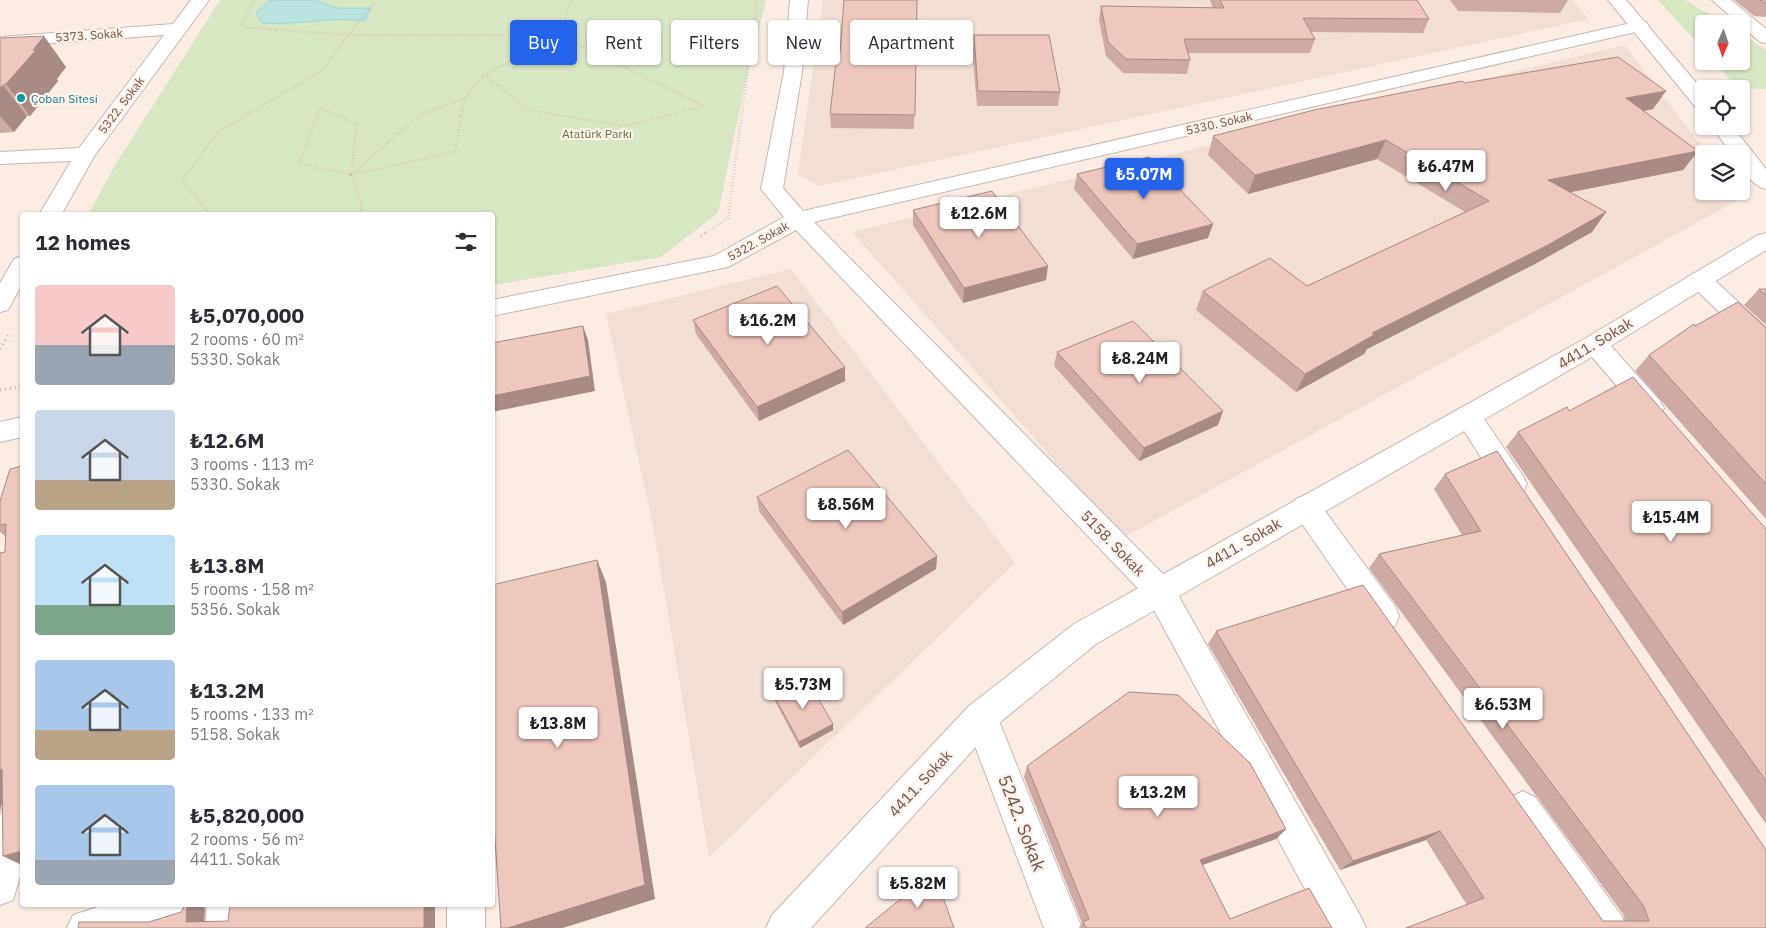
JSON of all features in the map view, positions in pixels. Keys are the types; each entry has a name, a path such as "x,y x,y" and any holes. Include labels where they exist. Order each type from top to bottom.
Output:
{"street":[{"name":"5322. Sokak","path":"52,212 85,154 200,0"},
{"name":"5322. Sokak","path":"495,307 720,262 798,219 772,189 793,72 799,0"},
{"path":"1617,0 1695,94"},
{"path":"1727,5 1758,10"},
{"path":"1727,5 1766,38"},
{"name":"5330. Sokak","path":"798,219 1640,26"},
{"name":"5373. Sokak","path":"0,42 178,29"},
{"path":"1728,135 1766,183"},
{"path":"0,158 85,154"},
{"name":"5158. Sokak","path":"798,219 1159,590 1347,928"},
{"name":"4411. Sokak","path":"797,922 981,717 1084,634 1595,344 1766,240"},
{"path":"0,304 20,268"},
{"path":"1700,280 1766,342"},
{"path":"1595,344 1665,425"},
{"path":"1468,416 1528,506"},
{"path":"0,432 20,427"},
{"path":"1306,507 1399,636"},
{"name":"5242. Sokak","path":"981,717 1063,928"},
{"path":"1504,782 1608,928"},
{"path":"0,887 20,806"},
{"path":"86,928 176,907"},
{"path":"224,928 226,907"},
{"path":"466,907 466,928"}],"path":[{"path":"254,0 240,27 350,35 510,35"},
{"path":"208,212 182,181 218,132 322,71 376,0"},
{"path":"565,20 572,0"},
{"path":"696,239 728,218 758,0"},
{"path":"485,74 528,110 625,126 704,106 577,44"},
{"path":"361,212 362,206 351,175 357,124 320,108 313,131 299,163 351,175 455,152 464,99 485,74 510,61"},
{"path":"351,175 419,115 464,99"},
{"path":"0,390 20,386"}],"shaded area":[{"path":"823,0 1572,0 1589,19 819,186 798,174 814,65 840,65 840,20 820,20"},
{"path":"1624,45 1701,145 1695,145 1695,200 1738,200 1123,538 852,232"},
{"path":"791,269 1015,563 709,857 653,525 606,314"}],"green space":[{"name":"Atatürk Parkı","path":"220,0 766,0 758,32 758,20 671,20 671,65 750,65 718,213 661,257 495,285 495,212 90,212 115,165"},
{"path":"1658,0 1685,0 1711,15 1695,15 1695,40"},
{"path":"1750,39 1766,50 1766,89 1750,88 1750,80 1731,80 1721,70 1750,70"}],"water":[{"path":"314,0 337,8 371,8 365,21 339,20 275,24 262,23 256,13 269,1"}],"building":[{"path":"844,0 917,0 917,20 850,20 850,65 916,65 915,115 830,114 836,65 840,65"},
{"path":"1220,0 1417,0 1429,19 1303,18 1315,39 1184,39 1190,60 1126,59 1108,42 1101,6 1224,8"},
{"path":"974,35 1049,35 1060,92 978,91"},
{"path":"44,36 33,50 36,50 6,84 0,88 0,38"},
{"path":"1618,57 1666,91 1626,98 1695,149 1695,152 1548,180 1606,212 1548,245 1372,333 1374,335 1305,374 1203,291 1270,258 1307,286 1489,201 1386,140 1255,175 1213,136 1314,110 1462,81 1465,83"},
{"path":"1149,157 1213,224 1137,244 1077,174"},
{"path":"992,191 1048,266 964,288 913,210"},
{"path":"777,286 845,367 757,407 693,320"},
{"path":"1759,289 1766,289 1766,295"},
{"path":"1738,302 1766,328 1766,484 1649,355 1694,324 1695,326"},
{"path":"1133,321 1223,411 1144,448 1057,352"},
{"path":"583,326 590,376 495,395 495,342"},
{"path":"1633,377 1766,529 1766,781 1518,432 1567,407 1569,411"},
{"path":"848,450 937,556 842,612 757,497"},
{"path":"1497,451 1766,850 1766,928 1406,928 1484,898 1440,831 1353,861 1216,631 1363,585 1603,921 1649,921 1643,905 1379,554 1481,531 1445,474"},
{"path":"20,466 20,852 3,856 2,769 0,770 0,553 5,552 6,524 0,525 0,501 10,469"},
{"path":"597,560 645,885 508,928 501,928 495,839 495,584"},
{"path":"807,679 833,724 799,742 774,696"},
{"path":"1129,692 1178,695 1250,763 1286,829 1200,860 1230,919 1309,888 1332,928 1086,928 1083,922 1089,919 1027,766"},
{"path":"934,872 954,928 865,928"},
{"path":"184,907 187,907 186,922 228,921 230,907 424,907 424,928 78,928 79,922 149,922 181,912"}],"place":[{"name":"Çoban Sitesi","path":"21,98"}]}
